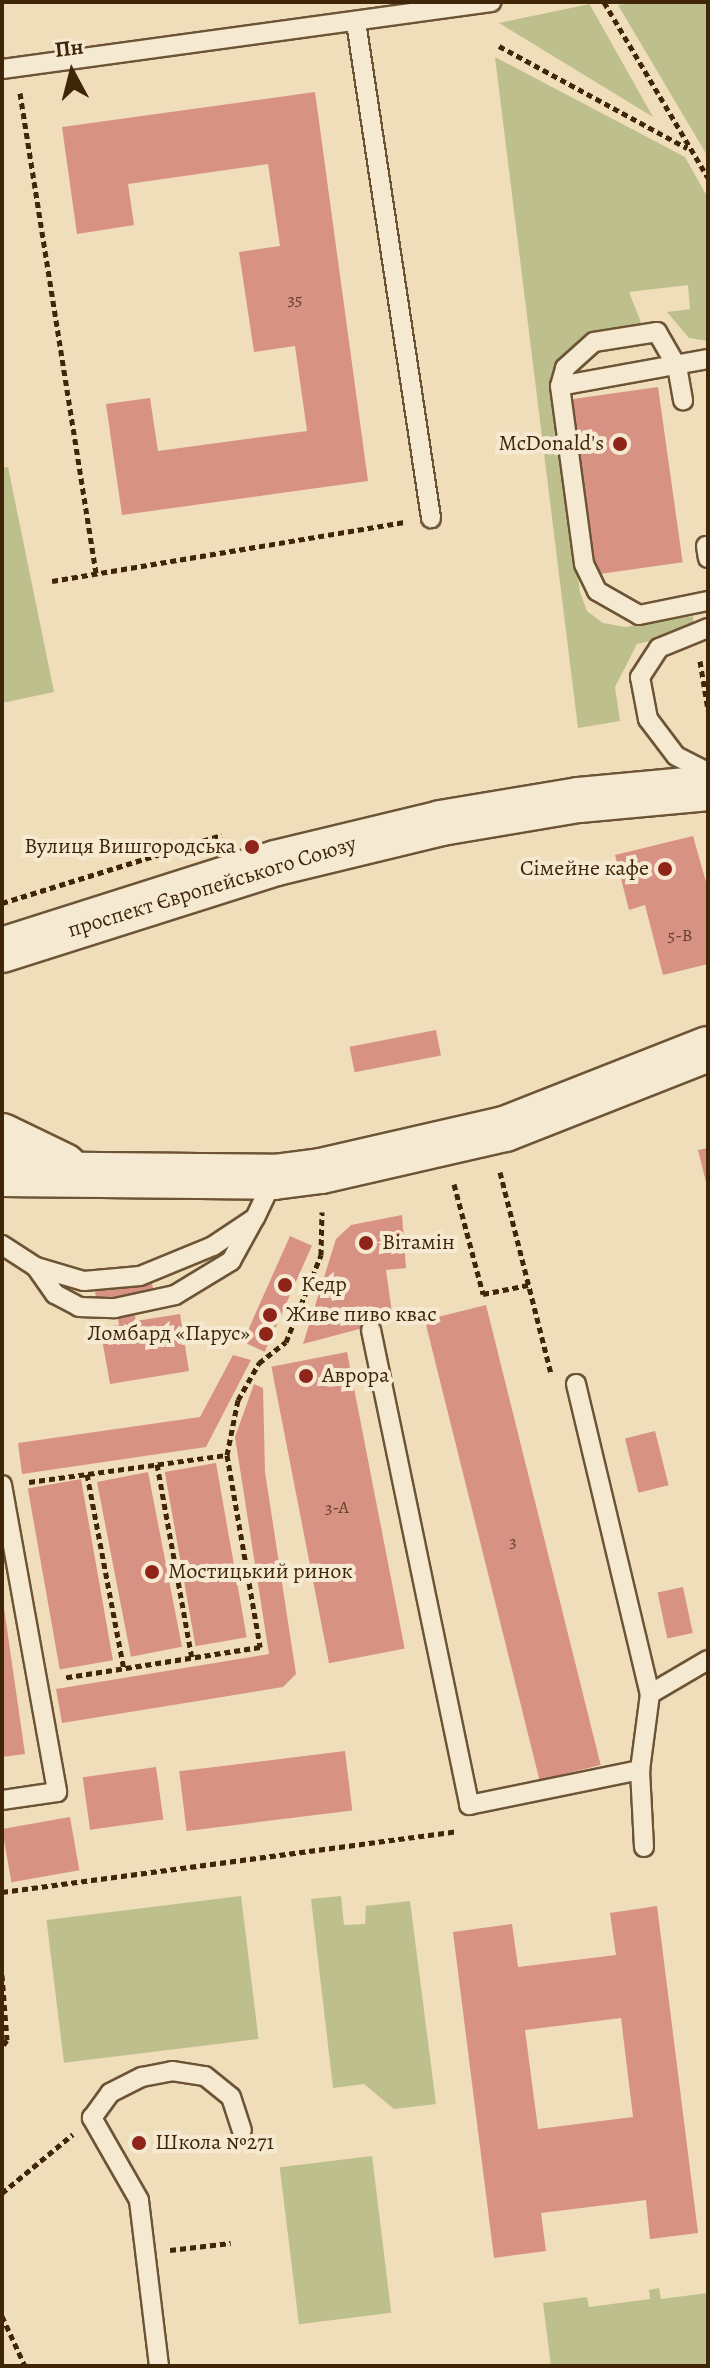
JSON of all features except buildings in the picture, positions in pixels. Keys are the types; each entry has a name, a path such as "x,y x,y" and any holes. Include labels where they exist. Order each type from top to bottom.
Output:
{"main road":[{"name":"проспект Європейського Союзу","path":"2,950 276,863 441,823 579,800 708,788"},
{"path":"2,979 48,936"},
{"path":"2,1174 274,1177 437,1148 505,1129 708,1049"},
{"path":"2,1136 49,1162 93,1175"}],"lane":[{"path":"9,69 491,2"},
{"path":"356,22 431,518"},
{"path":"683,400 677,366 657,332 594,342 581,350 565,368 560,386 584,564 597,591 639,615 708,601"},
{"path":"560,386 708,359"},
{"path":"702,632 659,648 640,677 648,719 676,756 708,772"},
{"path":"36,1267 55,1294 79,1307 115,1308 175,1295 231,1261 274,1177"},
{"path":"2,1245 36,1267 84,1281 140,1276 213,1246 255,1218"},
{"path":"371,1330 469,1805 640,1770"},
{"path":"576,1384 650,1694 640,1770 644,1847"},
{"path":"2,1485 57,1792 2,1800"},
{"path":"650,1694 708,1660"},
{"path":"159,2366 139,2200 92,2118 110,2093 142,2077 172,2071 205,2076 231,2097 242,2130"}],"path":[{"path":"604,2 687,148 708,178"},
{"path":"499,46 687,148"},
{"path":"9,69 96,574"},
{"path":"52,581 431,518"},
{"path":"702,632 708,710"},
{"path":"454,1184 483,1294 528,1285"},
{"path":"39,1682 260,1647 227,1455 238,1400 259,1363 286,1342 321,1255 322,1208"},
{"path":"2,1485 227,1455"},
{"path":"157,1464 192,1659"},
{"path":"87,1474 124,1669"},
{"path":"2,1892 463,1830"},
{"path":"2,1975 7,2040 2,2047"},
{"path":"2,2193 92,2118"},
{"path":"145,2253 231,2243"},
{"path":"2,2316 25,2366"}],"green space":[{"path":"707,2 708,157 618,5"},
{"path":"590,5 653,117 499,23"},
{"path":"495,57 685,157 708,198 708,341 689,338 667,312 690,309 688,285 629,292 642,325 593,331 558,361 553,380 580,592 587,611 603,623 625,627 693,616 694,631 637,644 615,687 620,721 578,728"},
{"path":"8,467 54,692 2,703 2,468"},
{"path":"241,1896 259,2039 64,2063 46,1920"},
{"path":"341,1896 344,1925 365,1924 366,1906 410,1901 436,2104 394,2109 364,2084 333,2088 311,1899"},
{"path":"372,2156 391,2313 299,2324 280,2167"},
{"path":"659,2288 661,2299 708,2293 708,2366 551,2366 543,2303 587,2297 589,2307 650,2299 649,2290"}],"place":[{"name":"McDonald's","path":"620,444"},
{"name":"Вулиця Вишгородська","path":"252,847"},
{"name":"Сімейне кафе","path":"665,869"},
{"name":"Вітамін","path":"366,1243"},
{"name":"Кедр","path":"285,1285"},
{"name":"Живе пиво квас","path":"270,1315"},
{"name":"Ломбард «Парус»","path":"266,1334"},
{"name":"Аврора","path":"306,1376"},
{"name":"Мостицький ринок","path":"152,1572"},
{"name":"Школа №271","path":"139,2143"}]}
